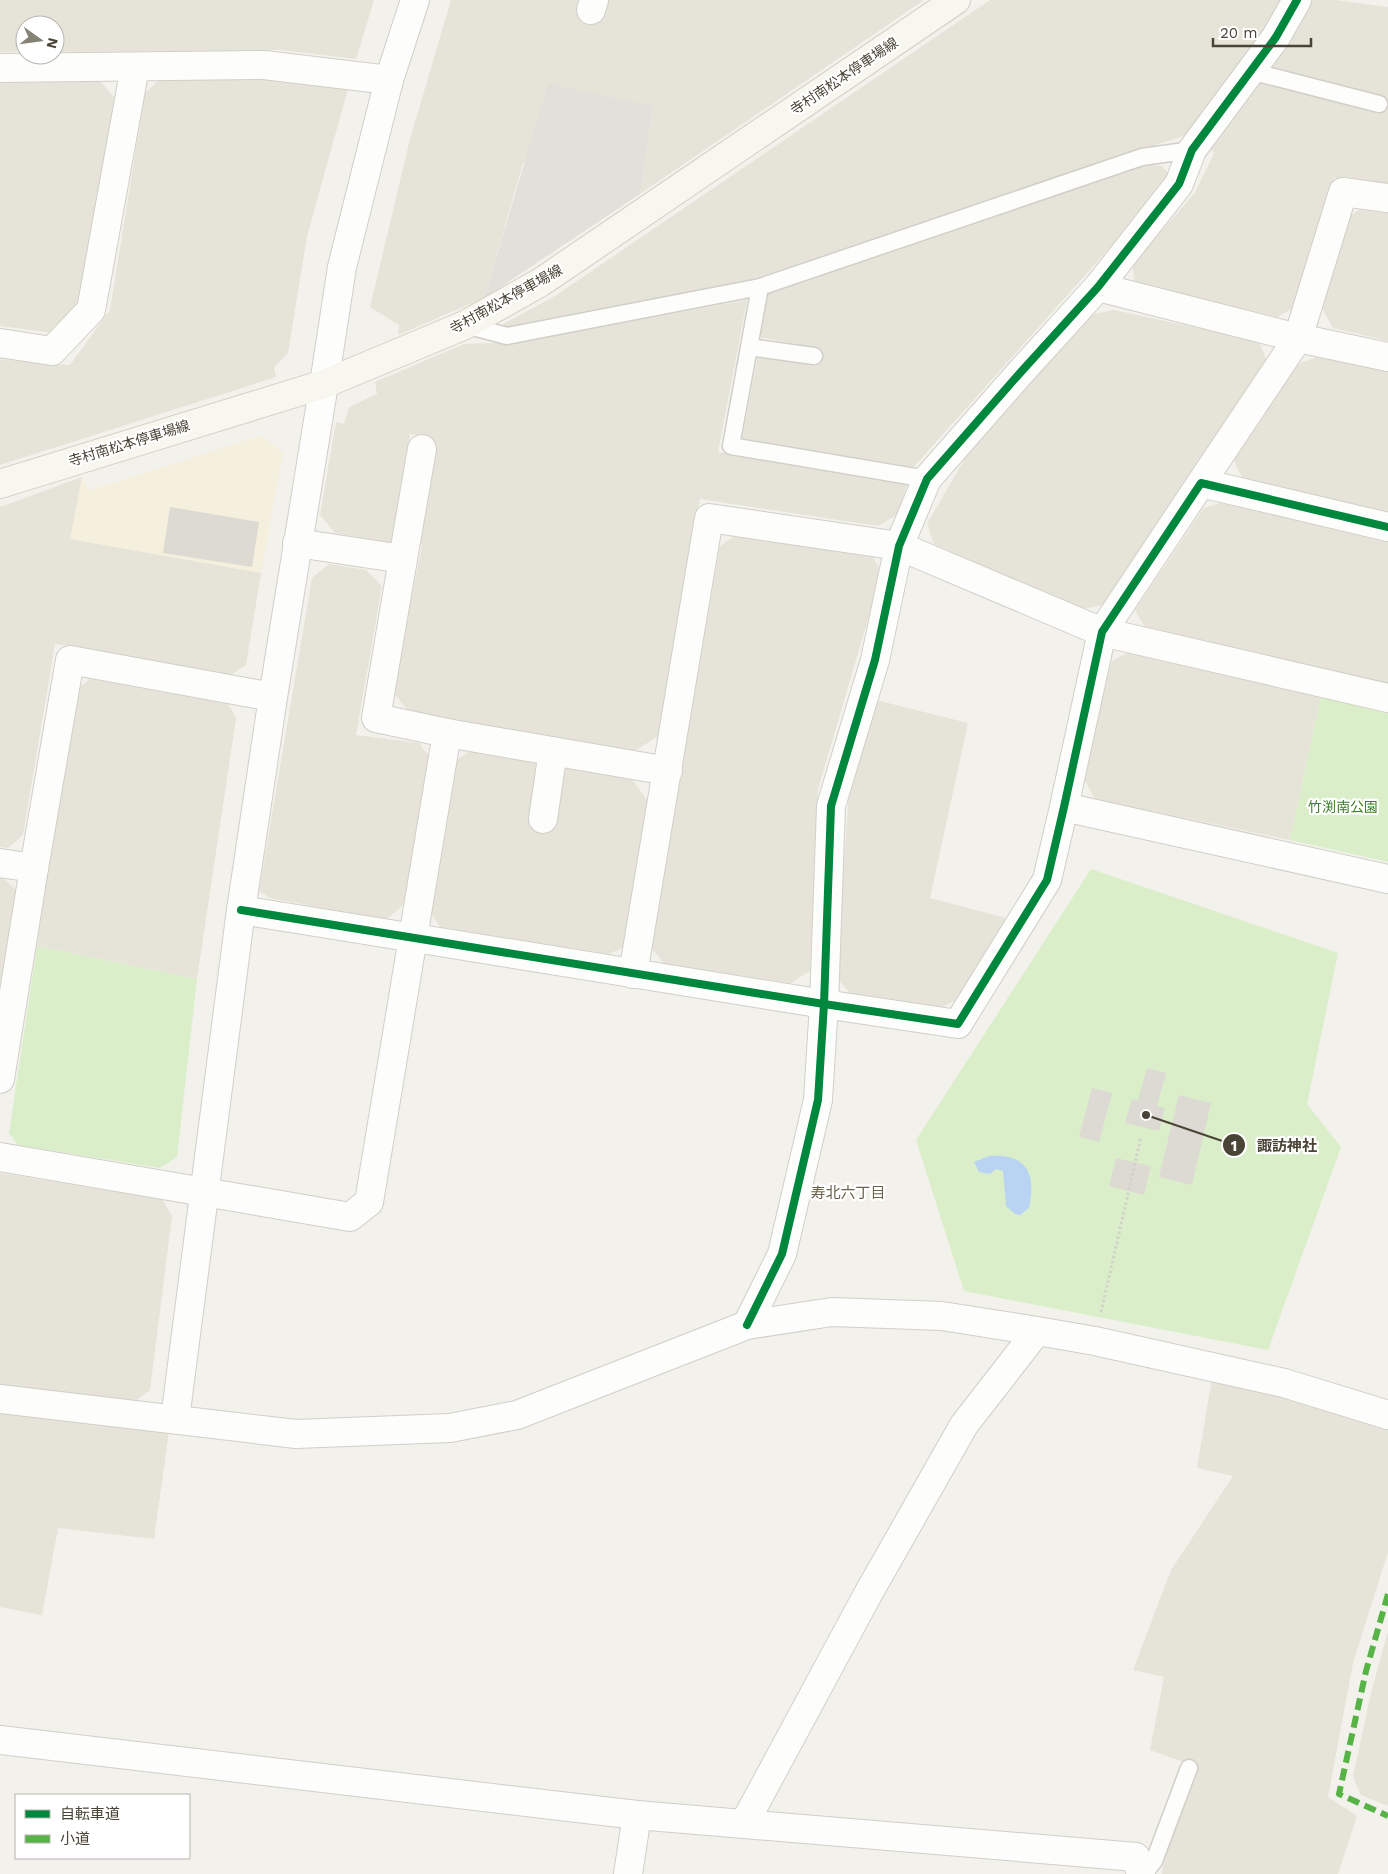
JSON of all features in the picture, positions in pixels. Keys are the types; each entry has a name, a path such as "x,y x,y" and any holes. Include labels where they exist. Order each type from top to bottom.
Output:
{"main road":[{"name":"寺村南松本停車場線","path":"0,484 324,384 465,325 541,282 956,0"}],"street":[{"path":"175,1418 242,910 273,697 342,266 389,80 415,0"},
{"path":"747,1325 782,1254 818,1100 824,1004 831,806 875,660 899,546 927,479 1098,287 1179,184 1192,150 1276,36 1298,0"},
{"path":"0,68 264,65 389,80"},
{"path":"0,343 52,351 91,310 135,67"},
{"path":"242,910 633,974 958,1024 1047,880 1102,632 1298,338 1343,192 1388,198"},
{"path":"1098,287 1298,338 1388,357"},
{"path":"422,450 376,718 446,733 668,771"},
{"path":"1201,483 1388,527"},
{"path":"633,974 709,518 899,546 1102,632 1388,698"},
{"path":"297,543 403,559"},
{"path":"0,1080 70,660 273,697"},
{"path":"0,1158 205,1191 350,1217 369,1202 414,938 446,733"},
{"path":"543,819 553,751"},
{"path":"1064,807 1388,879"},
{"path":"0,863 34,868"},
{"path":"0,1399 175,1418 296,1434 450,1428 517,1415 747,1325 832,1312 942,1316 1037,1331 1284,1383 1388,1415"},
{"path":"744,1824 868,1594 964,1425 1037,1331"},
{"path":"0,1740 637,1815 1136,1857 1143,1874"},
{"path":"628,1874 637,1815"}],"lane":[{"path":"1250,71 1378,104"},
{"path":"465,325 507,336 760,287 1142,157 1192,150"},
{"path":"760,287 731,446 927,479"},
{"path":"749,347 814,356"},
{"path":"1143,1874 1154,1861 1189,1768"}],"path":[{"path":"1095,1342 1141,1137"}],"shaded area":[{"path":"0,0 374,0 356,59 281,50 65,52 65,15 15,15 15,52 0,52"},
{"path":"451,0 924,0 640,194 653,106 523,163 484,298 398,335 399,325 370,307 410,139"},
{"path":"990,0 1288,0 1195,132 750,280 506,332 496,328 555,296"},
{"path":"1303,0 1335,0 1388,7 1388,184 1334,178 1296,306 1278,317 1135,283 1132,264 1194,194 1215,152 1201,148 1251,79 1379,114 1384,99 1263,66"},
{"path":"159,80 276,80 348,89 307,236 288,353 274,367 276,377 0,465 0,359 70,365 110,310 145,93"},
{"path":"100,81 115,98 79,300 55,333 0,326 0,83"},
{"path":"548,84 653,106 640,194 484,298"},
{"path":"1137,164 1162,166 1172,178 912,469 742,440 758,355 816,366 818,348 758,337 768,291"},
{"path":"1363,207 1388,210 1388,341 1333,328 1321,307 1348,217"},
{"path":"747,300 718,452 907,484 898,514 878,526 700,499 658,736 635,751 408,711 393,692 422,545 415,532 432,437 410,434 392,543 335,533 320,515 336,422 344,424 349,407 377,394 375,382 464,344 518,342"},
{"path":"1114,310 1259,341 1267,362 1103,605 1083,609 934,544 927,524 972,446 1090,315"},
{"path":"1322,355 1388,370 1388,513 1242,478 1234,460 1298,364"},
{"path":"260,436 283,452 261,573 70,539 82,477 88,491"},
{"path":"82,477 71,539 261,573 246,665 231,675 55,644 23,835 8,848 0,847 0,507"},
{"path":"1220,503 1388,542 1388,684 1145,628 1135,610 1204,508"},
{"path":"736,535 871,555 882,572 818,789 810,971 791,983 665,964 651,948 720,546"},
{"path":"329,564 366,570 382,586 356,735 419,743 431,759 404,904 386,920 270,898 259,891 312,578"},
{"path":"1128,652 1321,697 1290,840 1095,799 1084,779 1111,662"},
{"path":"90,679 228,704 236,718 197,979 37,946 74,692"},
{"path":"876,700 968,723 930,898 1006,918 958,999 940,1008 850,993 836,977 850,778"},
{"path":"470,751 537,762 541,770 560,774 568,767 631,778 648,801 623,948 608,954 440,927 429,910 451,764"},
{"path":"0,875 17,891 0,991"},
{"path":"0,1173 162,1199 172,1216 150,1390 137,1400 0,1385"},
{"path":"1212,1378 1276,1390 1388,1426 1388,1552 1353,1663 1328,1797 1357,1816 1338,1874 1162,1874 1164,1859 1198,1764 1183,1762 1150,1750 1164,1677 1133,1670 1171,1570 1233,1476 1197,1468"},
{"path":"0,1410 169,1431 154,1539 58,1528 42,1615 0,1607"},
{"path":"1388,1631 1388,1806 1361,1795 1353,1777 1370,1697"}],"green space":[{"name":"竹渕南公園","path":"1321,697 1388,713 1388,862 1290,840"},
{"path":"1091,869 1338,953 1307,1104 1341,1147 1268,1350 964,1291 916,1140"},
{"path":"37,946 197,979 177,1157 160,1168 18,1145 9,1133"}],"water":[{"path":"989,1156 1013,1158 1021,1162 1026,1168 1030,1176 1031,1196 1029,1208 1020,1215 1015,1214 1006,1206 1003,1171 996,1169 990,1174 979,1172 974,1162"}],"building":[{"path":"170,507 259,522 252,567 163,553"},
{"path":"1147,1068 1166,1073 1157,1106 1165,1108 1159,1131 1125,1123 1132,1099 1138,1100"},
{"path":"1092,1088 1112,1093 1099,1142 1079,1137"},
{"path":"1179,1095 1211,1103 1192,1185 1159,1177"},
{"path":"1116,1158 1151,1166 1144,1195 1109,1186"}],"marked path":[{"path":"1388,1594 1366,1671 1339,1794 1388,1816"}],"cycle path":[{"path":"747,1325 782,1254 818,1100 824,1004 831,806 875,660 899,546 927,479 1098,287 1179,184 1192,150 1276,37 1297,0"},
{"path":"241,910 958,1024 1047,880 1102,632 1201,483 1388,527"}],"place":[{"name":"諏訪神社","path":"1146,1115"}],"district":[{"name":"寿北六丁目","path":"848,1193"}]}
